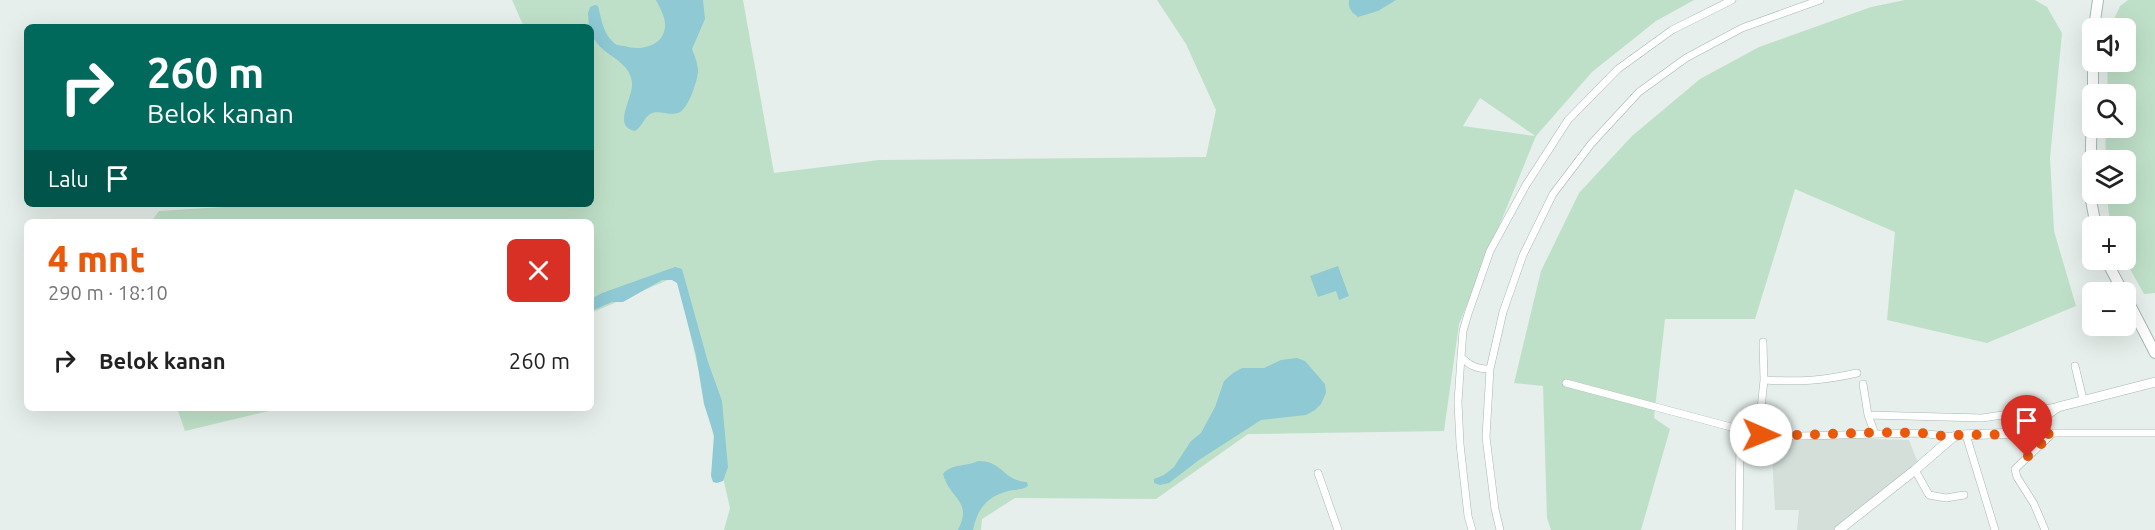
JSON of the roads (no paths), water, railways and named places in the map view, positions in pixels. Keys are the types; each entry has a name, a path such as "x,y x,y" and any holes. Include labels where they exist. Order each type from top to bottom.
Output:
{"main road":[{"path":"2090,0 2095,15"},
{"path":"2095,18 2098,0"},
{"path":"2091,138 2090,195 2094,216"},
{"path":"2136,316 2155,353"}],"street":[{"path":"1472,530 1468,516 1460,444 1458,402 1463,331 1490,251 1526,185 1568,120 1618,69 1672,30 1732,0"},
{"path":"1500,530 1495,509 1486,437 1490,369 1503,312 1523,255 1553,194 1591,144 1639,92 1686,58 1742,28 1820,0"},
{"path":"1761,432 1760,418 1764,380 1763,342"},
{"path":"1461,357 1469,365 1479,369 1490,369"},
{"path":"2075,366 2083,399"},
{"path":"1764,380 1823,381 1857,373"},
{"path":"1870,418 1982,418 2058,407 2155,382"},
{"path":"1566,383 1740,431 1801,436 1874,431 1953,437 2020,433 2155,433"},
{"path":"1863,384 1874,431"},
{"path":"2020,433 2058,407"},
{"path":"1739,530 1740,431"},
{"path":"2045,530 2015,469 2052,434"},
{"path":"1966,435 1995,530"},
{"path":"1839,530 1854,525 1953,437"},
{"path":"1915,470 1929,495 1946,498 1964,495"},
{"path":"1318,473 1338,530"}],"water":[{"path":"656,0 703,0 705,19 692,49 697,63 696,82 682,111 675,114 653,113 635,131 628,128 624,118 632,88 629,73 618,60 597,43 594,38 594,24 589,24 588,13 590,7 598,6 604,29 615,44 637,48 650,46 660,39 665,27"},
{"path":"1349,0 1396,0 1378,11 1358,17 1350,10"},
{"path":"1338,266 1349,296 1339,300 1336,291 1318,297 1310,276"},
{"path":"675,267 682,269 708,362 722,401 728,467 723,481 713,482 711,476 714,435 704,404 696,355 677,283 672,280 662,280 623,302 612,302 594,310 594,297"},
{"path":"1297,358 1305,361 1325,384 1326,393 1315,410 1306,415 1261,420 1199,460 1169,483 1160,485 1154,483 1154,479 1174,467 1191,441 1201,433 1215,407 1224,381 1233,373 1242,368 1264,368 1281,360"},
{"path":"978,461 993,464 1012,478 1027,482 1028,486 992,498 980,511 973,530 958,530 962,520 962,506 950,490 943,474 951,468"}]}
